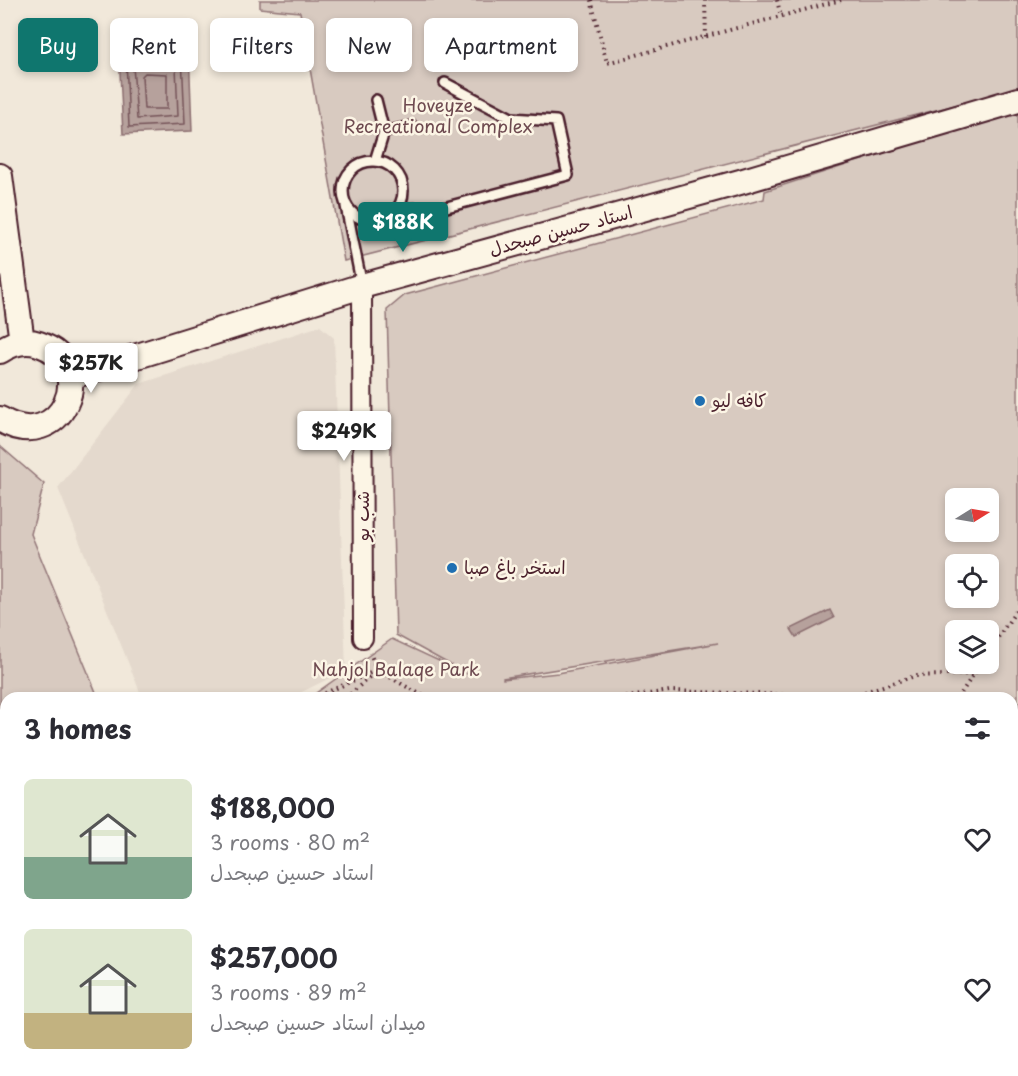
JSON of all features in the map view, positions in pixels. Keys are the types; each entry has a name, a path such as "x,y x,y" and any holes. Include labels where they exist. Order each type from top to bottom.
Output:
{"street":[{"name":"استاد حسین صبحدل","path":"70,377 362,286 752,178 1018,100"},
{"path":"0,176 22,342"},
{"name":"شب بو","path":"362,286 363,638"},
{"path":"0,351 22,342 41,344 58,354 70,377 68,400 54,420 44,425 21,429 0,419"}],"lane":[{"path":"398,209 443,208 568,175 556,121 511,118 445,83"},
{"path":"375,161 384,132 376,100"},
{"path":"384,132 412,126"},
{"path":"345,202 349,210 365,220 383,220 398,209 402,201 402,183 392,168 375,161 365,162 349,173 345,182 345,202 362,286"}],"path":[{"path":"591,0 607,63 841,0"},
{"path":"705,0 706,38"},
{"path":"777,0 781,17"},
{"path":"999,636 1018,608"},
{"path":"363,638 377,670 416,692"},
{"path":"328,692 377,670"},
{"path":"353,692 377,670"},
{"path":"864,692 915,676 974,674"},
{"path":"962,692 974,674"},
{"path":"663,692 700,692"}],"shaded area":[{"path":"320,326 334,338 346,670 302,692 140,692 58,488 139,384"}],"green space":[{"name":"Hoveyze Recreational Complex","path":"260,0 1018,0 1018,89 344,261 311,72 314,72 314,18 301,18 300,12 260,8"},
{"name":"Nahjol Balaqe Park","path":"1018,110 1018,692 317,692 392,639 469,675 396,635 387,310 405,295 764,199 765,191","holes":["718,643 558,673 503,679"]},
{"path":"0,446 44,484 31,534 96,692 0,692"}],"water":[{"path":"120,72 190,72 192,131 123,134"},
{"path":"830,610 834,618 796,637 791,629"}],"place":[{"name":"کافه لیو","path":"700,401"},
{"name":"استخر باغ صبا","path":"452,568"}]}
